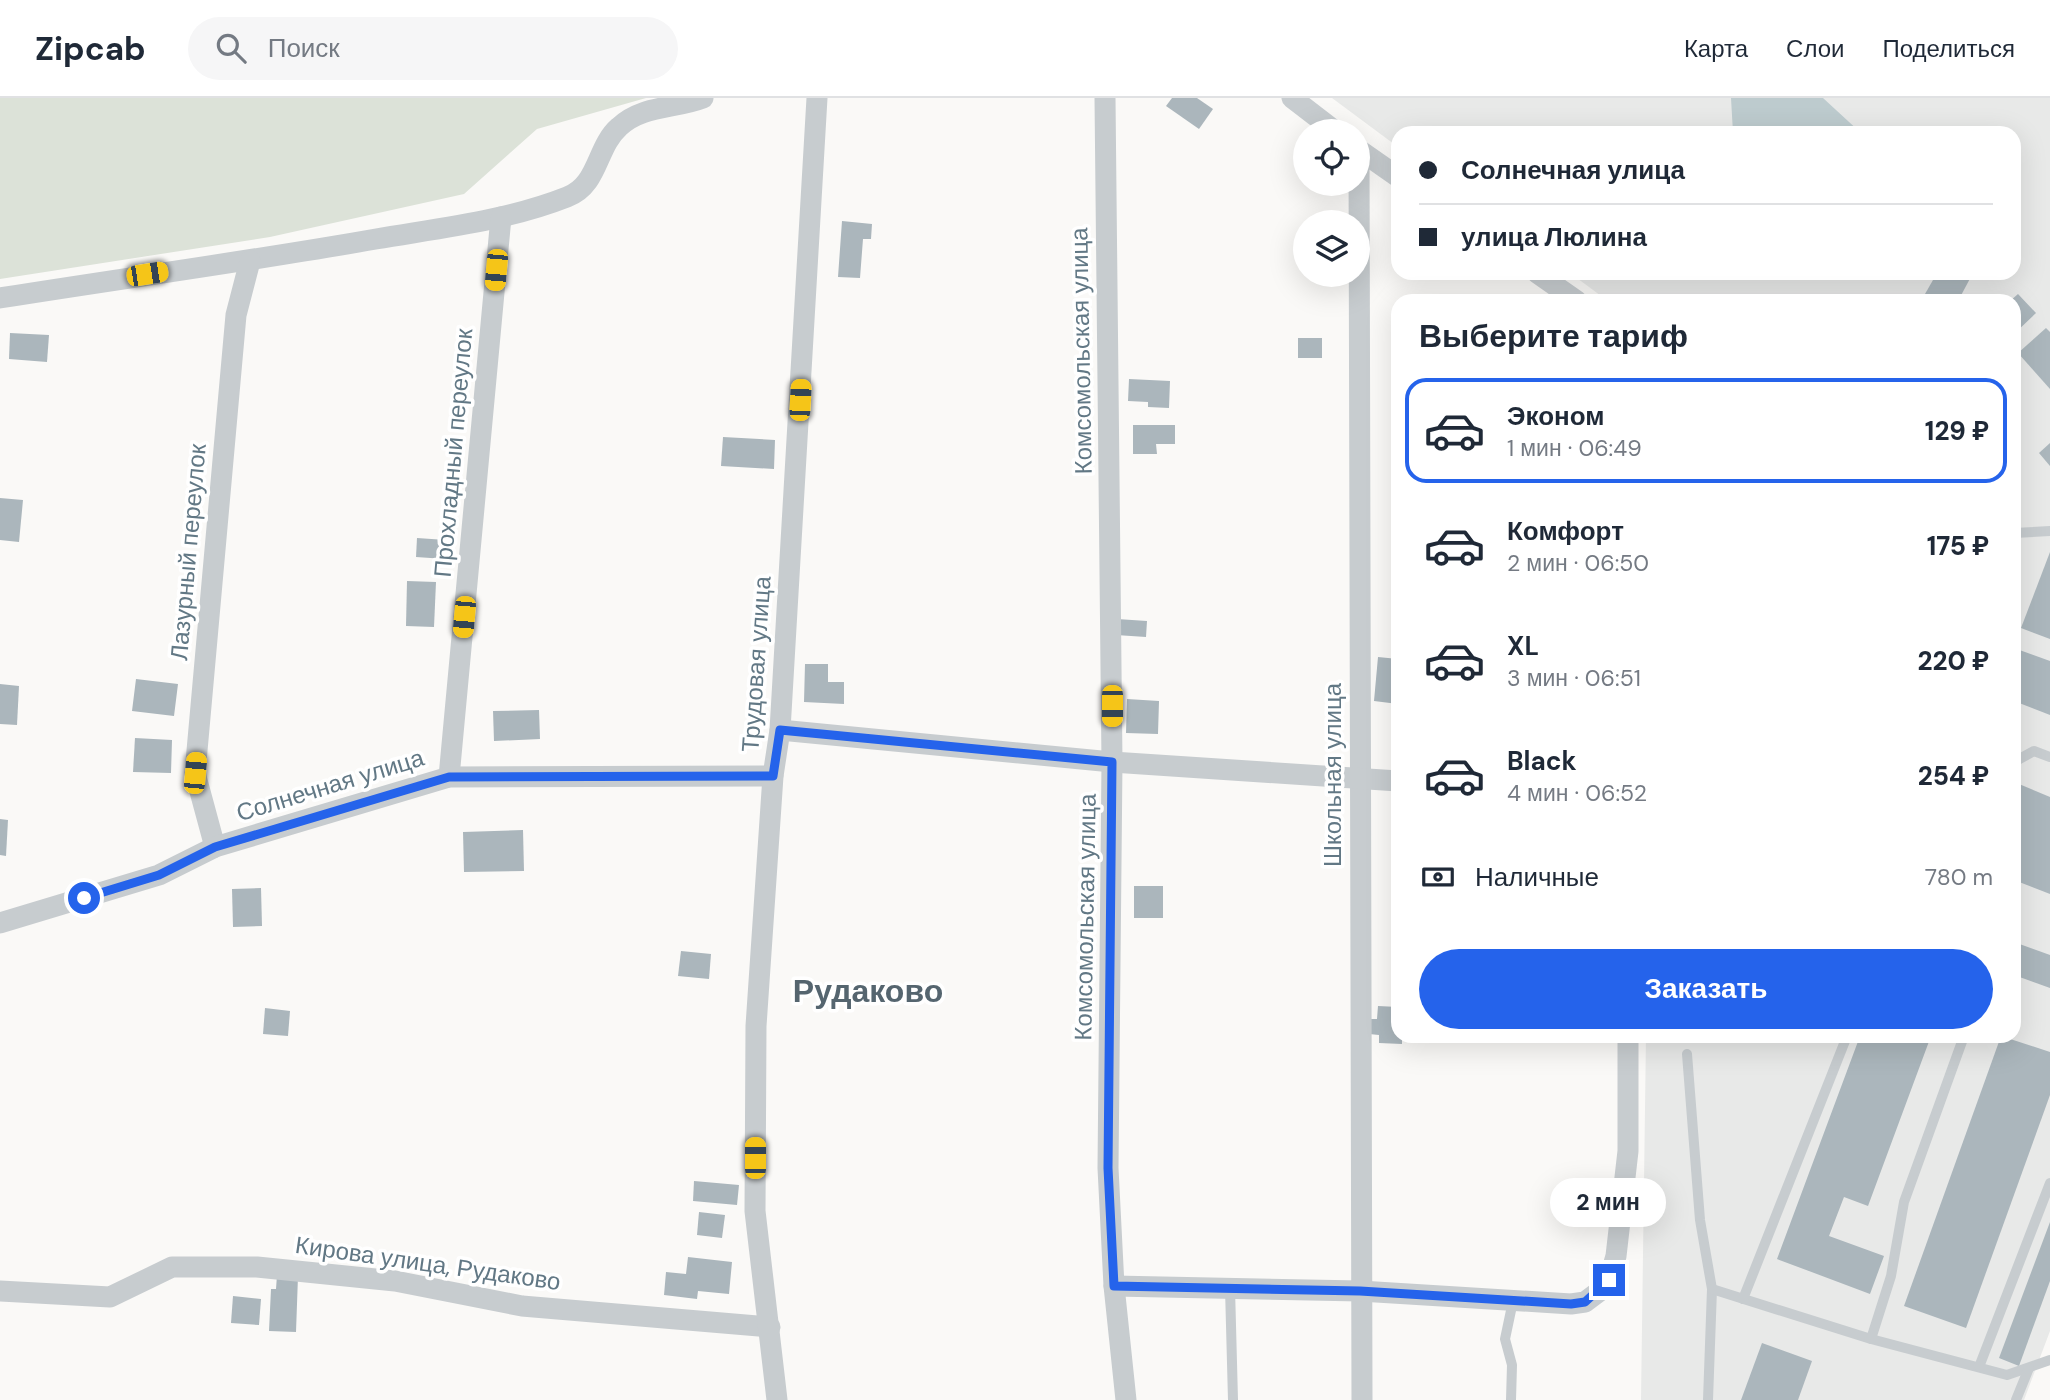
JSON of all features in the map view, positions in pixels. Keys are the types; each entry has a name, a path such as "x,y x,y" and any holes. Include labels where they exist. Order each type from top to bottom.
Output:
{"street":[{"path":"0,298 250,261 501,217 569,197 581,189 610,138 633,117 703,98"},
{"name":"Трудовая улица","path":"777,1400 755,1211 756,1026 773,776 780,730 817,98"},
{"name":"Комсомольская улица","path":"1105,98 1112,762 1108,1168 1114,1286 1126,1400"},
{"path":"1292,98 1319,119"},
{"path":"1370,158 1391,172"},
{"name":"Школьная улица","path":"1358,196 1362,1400"},
{"name":"Прохладный переулок","path":"449,777 501,217"},
{"name":"Лазурный переулок","path":"215,847 195,773 236,315 250,261"},
{"path":"1547,280 1567,294"},
{"path":"780,730 1112,762 1391,781"},
{"name":"Солнечная улица","path":"0,923 159,875 215,847 449,777 773,776"},
{"path":"1114,1286 1360,1291 1571,1304 1585,1302 1609,1280 1616,1256 1628,1151 1628,1043"},
{"name":"Кирова улица, Рудаково","path":"0,1291 110,1297 172,1267 257,1267 395,1280 522,1306 770,1327"}],"lane":[{"path":"2021,533 2050,531"},
{"path":"2021,758 2034,751 2050,757"},
{"path":"1743,1299 1844,1043"},
{"path":"1871,1339 1891,1276 1904,1202 1961,1043"},
{"path":"1687,1054 1700,1220 1712,1289 1708,1400"},
{"path":"1979,1367 2050,1183"},
{"path":"1230,1288 1233,1400"},
{"path":"1712,1289 1871,1339 2007,1375 2050,1360"},
{"path":"1511,1400 1513,1365 1505,1339 1513,1300"},
{"path":"2016,1400 2029,1368"}],"shaded area":[{"path":"0,98 646,98 537,129 464,194 270,237 0,279"},
{"path":"1332,98 2050,98 2050,1331 2024,1400 1641,1400 1646,1043 2021,1043 2021,294 1598,294 1580,280 2021,280 2021,126 1391,126 1391,142 1370,126 1370,119 1360,119"},
{"path":"1731,98 1823,98 1853,126 1733,126"}],"building":[{"path":"1172,98 1197,98 1213,109 1199,129 1166,106"},
{"path":"842,221 872,224 871,239 863,239 860,278 838,277"},
{"path":"1933,280 1969,280 1962,294 1925,294"},
{"path":"2021,297 2036,313 2021,327"},
{"path":"2046,328 2050,332 2050,389 2021,356 2021,350"},
{"path":"10,333 49,335 47,362 9,359"},
{"path":"1298,338 1322,338 1322,358 1298,358"},
{"path":"1129,379 1170,381 1169,408 1148,407 1148,402 1128,401"},
{"path":"1133,425 1175,425 1175,444 1156,444 1157,454 1133,454"},
{"path":"723,437 775,440 774,469 721,466"},
{"path":"2050,443 2050,466 2039,453"},
{"path":"0,498 23,500 19,542 0,540"},
{"path":"417,538 446,540 445,559 416,557"},
{"path":"2050,552 2050,639 2021,628"},
{"path":"407,581 436,582 434,627 406,626"},
{"path":"1117,619 1147,621 1146,637 1116,635"},
{"path":"2021,651 2050,661 2050,715 2021,704"},
{"path":"1378,657 1391,658 1391,703 1374,701"},
{"path":"805,664 828,664 828,682 844,682 844,704 804,702"},
{"path":"136,679 178,684 174,716 132,711"},
{"path":"0,684 19,686 17,725 0,724"},
{"path":"1127,699 1159,701 1158,734 1126,733"},
{"path":"539,710 540,739 494,741 493,711"},
{"path":"135,738 172,740 171,773 133,772"},
{"path":"2021,785 2050,797 2050,894 2021,883"},
{"path":"0,819 8,820 6,856 0,855"},
{"path":"523,830 524,871 464,872 463,832"},
{"path":"1134,886 1163,886 1163,918 1134,918"},
{"path":"261,888 262,926 233,927 232,889"},
{"path":"2021,945 2050,955 2050,988 2021,978"},
{"path":"681,951 711,954 709,979 678,976"},
{"path":"1378,1006 1391,1007 1391,1043 1402,1044 1379,1043 1379,1035 1369,1034 1370,1019 1377,1019"},
{"path":"265,1008 290,1011 288,1036 263,1034"},
{"path":"1857,1043 1928,1043 1868,1206 1844,1197 1829,1236 1884,1256 1870,1294 1777,1259"},
{"path":"1998,1043 2021,1043 2050,1052 2050,1095 1966,1328 1904,1306"},
{"path":"694,1181 739,1185 737,1205 693,1201"},
{"path":"699,1212 725,1215 722,1238 697,1235"},
{"path":"2050,1222 2050,1281 2019,1366 1999,1358"},
{"path":"688,1257 732,1262 729,1294 698,1291 697,1299 664,1295 666,1272 686,1274"},
{"path":"277,1275 298,1276 296,1332 269,1331 271,1289 276,1289"},
{"path":"233,1296 261,1299 259,1325 231,1323"},
{"path":"1762,1343 1812,1361 1798,1400 1741,1400"}],"district":[{"name":"Рудаково","path":"868,991"}],"route":[{"path":"84,898 159,875 215,847 449,777 773,776 780,730 1112,762 1108,1168 1114,1286 1360,1291 1571,1304 1585,1302 1609,1280"}]}
